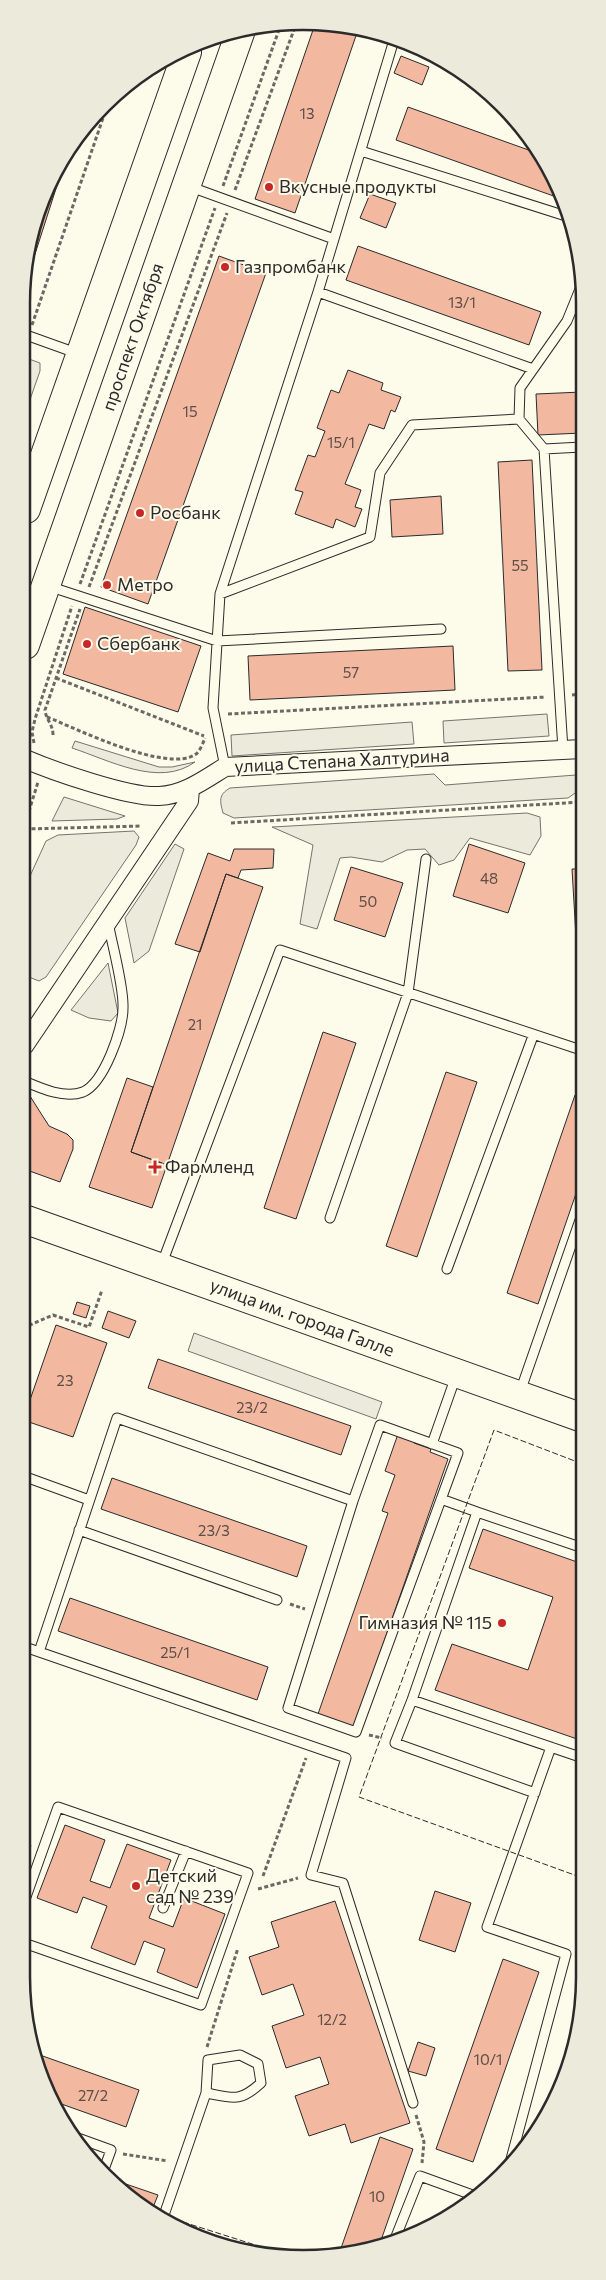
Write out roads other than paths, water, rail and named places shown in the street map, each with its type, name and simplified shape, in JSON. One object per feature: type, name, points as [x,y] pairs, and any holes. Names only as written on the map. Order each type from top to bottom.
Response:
[{"type":"main road","name":"проспект Октября","points":[[30,631],[238,38]]},
{"type":"main road","points":[[30,497],[185,57]]},
{"type":"main road","name":"улица им. города Галле","points":[[30,1221],[161,1266],[456,1374],[576,1416]]},
{"type":"street","name":"улица Степана Халтурина","points":[[30,753],[43,767],[138,794],[159,796],[190,789],[225,766],[576,749]]},
{"type":"street","points":[[30,1037],[189,801],[190,789]]},
{"type":"lane","points":[[225,766],[214,715],[220,594],[318,292],[393,45]]},
{"type":"lane","points":[[361,151],[562,215]]},
{"type":"lane","points":[[186,186],[334,239]]},
{"type":"lane","points":[[318,292],[533,369]]},
{"type":"lane","points":[[563,750],[544,449],[519,419],[520,388],[567,321],[576,299]]},
{"type":"lane","points":[[30,337],[79,354]]},
{"type":"lane","points":[[220,594],[370,537],[380,473],[412,425],[519,419]]},
{"type":"lane","points":[[544,449],[576,447]]},
{"type":"lane","points":[[46,586],[217,641],[441,629]]},
{"type":"lane","points":[[330,1218],[408,993],[426,859]]},
{"type":"lane","points":[[30,1084],[41,1089],[65,1094],[83,1092],[94,1083],[120,1034],[123,1007],[108,922]]},
{"type":"lane","points":[[161,1266],[280,950],[533,1036],[576,1049]]},
{"type":"lane","points":[[448,1269],[533,1036]]},
{"type":"lane","points":[[519,1396],[576,1231]]},
{"type":"lane","points":[[571,1244],[576,1246]]},
{"type":"lane","points":[[432,1444],[456,1374]]},
{"type":"lane","points":[[38,1652],[117,1418],[353,1501]]},
{"type":"lane","points":[[380,1425],[432,1444],[458,1453],[356,1732],[288,1708],[353,1501],[380,1425]]},
{"type":"lane","points":[[30,1479],[89,1500]]},
{"type":"lane","points":[[441,1500],[576,1546]]},
{"type":"lane","points":[[478,1512],[395,1743],[535,1794]]},
{"type":"lane","points":[[79,1530],[278,1600]]},
{"type":"lane","points":[[30,1649],[346,1758],[311,1874],[344,1883],[412,2104]]},
{"type":"lane","points":[[412,1700],[576,1756]]},
{"type":"lane","points":[[513,2151],[566,1954],[487,1927],[551,1747]]},
{"type":"lane","points":[[30,1888],[58,1807],[248,1873],[201,2005],[30,1945]]},
{"type":"lane","points":[[163,1908],[186,1852]]},
{"type":"lane","points":[[165,2212],[206,2093],[208,2060],[240,2055],[258,2064],[261,2083],[247,2096],[233,2098],[206,2093]]},
{"type":"lane","points":[[84,2140],[111,2150],[106,2165]]},
{"type":"lane","points":[[397,2233],[420,2176],[470,2193]]},
{"type":"place","name":"Вкусные продукты","points":[[269,187]]},
{"type":"place","name":"Газпромбанк","points":[[225,267]]},
{"type":"place","name":"Росбанк","points":[[140,513]]},
{"type":"place","name":"Метро","points":[[107,585]]},
{"type":"place","name":"Сбербанк","points":[[87,644]]},
{"type":"place","name":"Фармленд","points":[[155,1167]]},
{"type":"place","name":"Гимназия № 115","points":[[502,1623]]},
{"type":"place","name":"Детский сад № 239","points":[[136,1886]]}]
